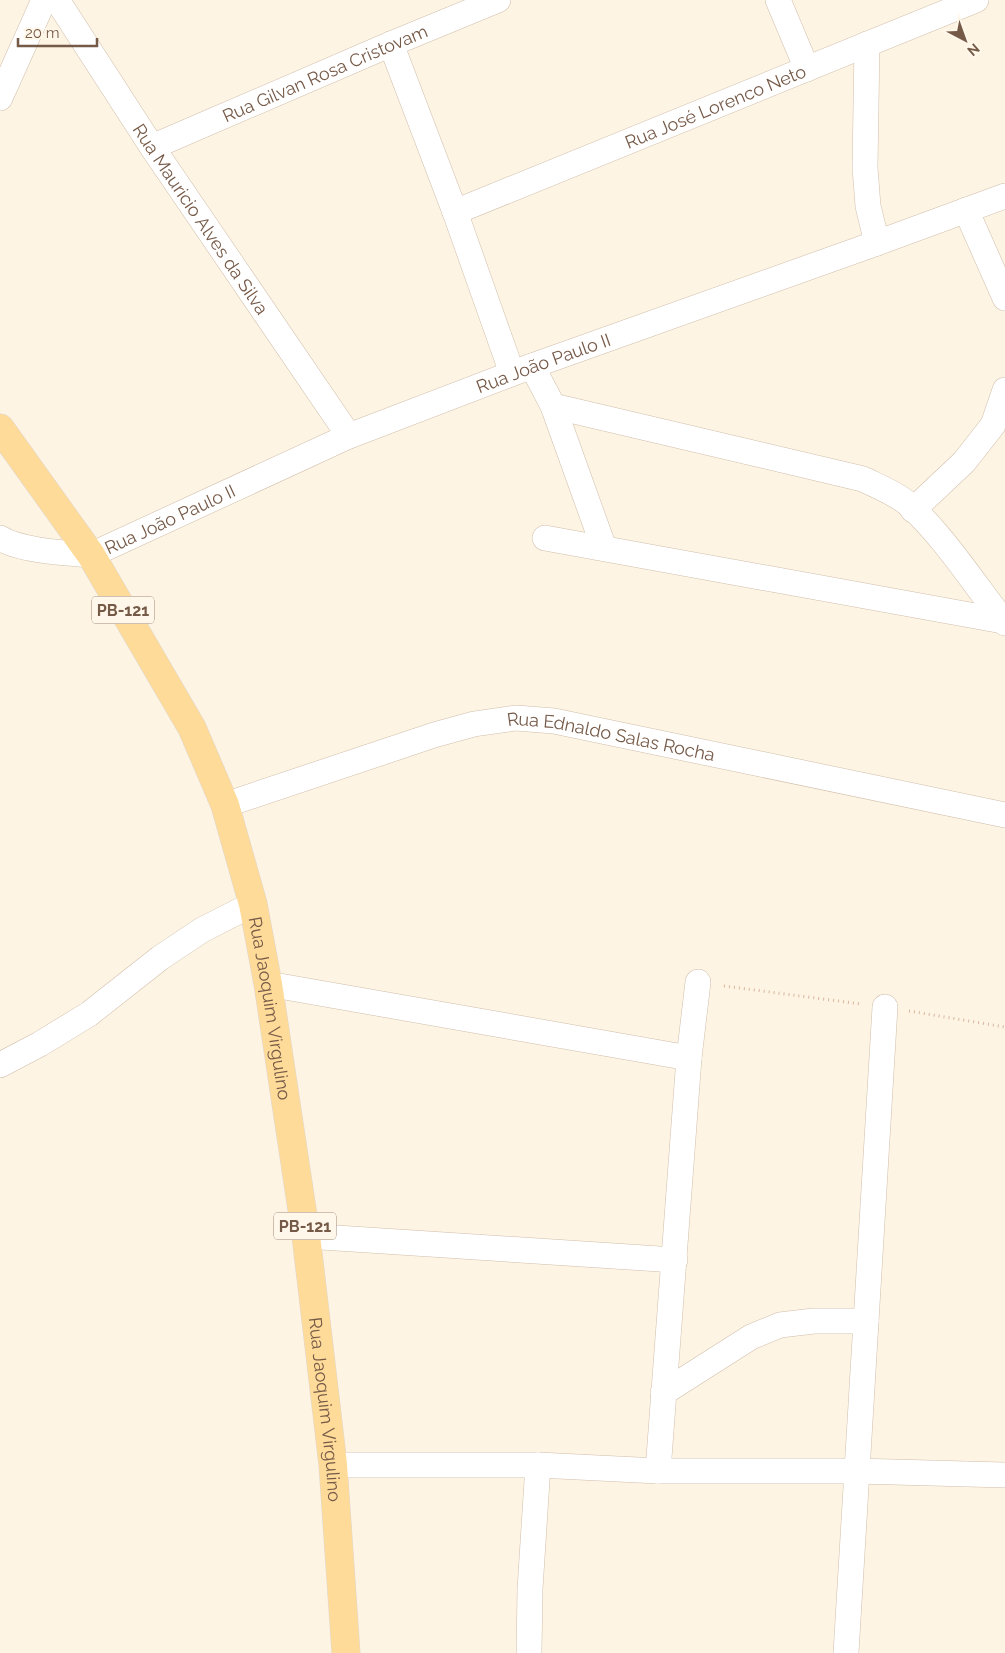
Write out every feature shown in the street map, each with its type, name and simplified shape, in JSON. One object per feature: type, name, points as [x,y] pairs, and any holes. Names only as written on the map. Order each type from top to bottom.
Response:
[{"type":"main road","name":"Rua Jaoquim Virgulino","points":[[0,428],[91,555],[192,728],[225,805],[253,904],[268,984],[306,1236],[333,1465],[346,1653]]},
{"type":"street","points":[[0,98],[44,0]]},
{"type":"street","name":"Rua Mauricio Alves da Silva","points":[[57,0],[152,148],[349,436]]},
{"type":"street","name":"Rua Gilvan Rosa Cristovam","points":[[152,148],[391,44],[498,0]]},
{"type":"street","points":[[778,0],[807,69]]},
{"type":"street","name":"Rua José Lorenco Neto","points":[[455,212],[976,0]]},
{"type":"street","points":[[391,44],[455,212],[522,369],[553,406],[604,548]]},
{"type":"street","points":[[867,44],[865,168],[868,206],[877,243]]},
{"type":"street","name":"Rua João Paulo II","points":[[91,555],[349,436],[522,369],[1005,196]]},
{"type":"street","points":[[966,210],[1005,298]]},
{"type":"street","points":[[913,510],[964,462],[993,425],[1005,390]]},
{"type":"street","points":[[553,406],[863,479],[906,502],[940,540],[1004,622]]},
{"type":"street","points":[[0,538],[8,544],[56,552],[91,555]]},
{"type":"street","points":[[545,538],[1004,622]]},
{"type":"street","name":"Rua Ednaldo Salas Rocha","points":[[225,805],[434,735],[474,724],[516,718],[554,721],[1005,815]]},
{"type":"street","points":[[0,1065],[40,1044],[89,1014],[160,958],[202,930],[253,904]]},
{"type":"street","points":[[658,1471],[689,1058],[698,982]]},
{"type":"street","points":[[268,984],[689,1058]]},
{"type":"street","points":[[846,1653],[886,1007]]},
{"type":"street","points":[[306,1236],[675,1260]]},
{"type":"street","points":[[663,1393],[751,1337],[780,1325],[814,1321],[866,1321]]},
{"type":"street","points":[[333,1465],[538,1465],[658,1471],[856,1471],[1005,1476]]},
{"type":"street","points":[[529,1653],[530,1589],[538,1465]]},
{"type":"path","points":[[698,982],[886,1007],[1005,1027]]}]
